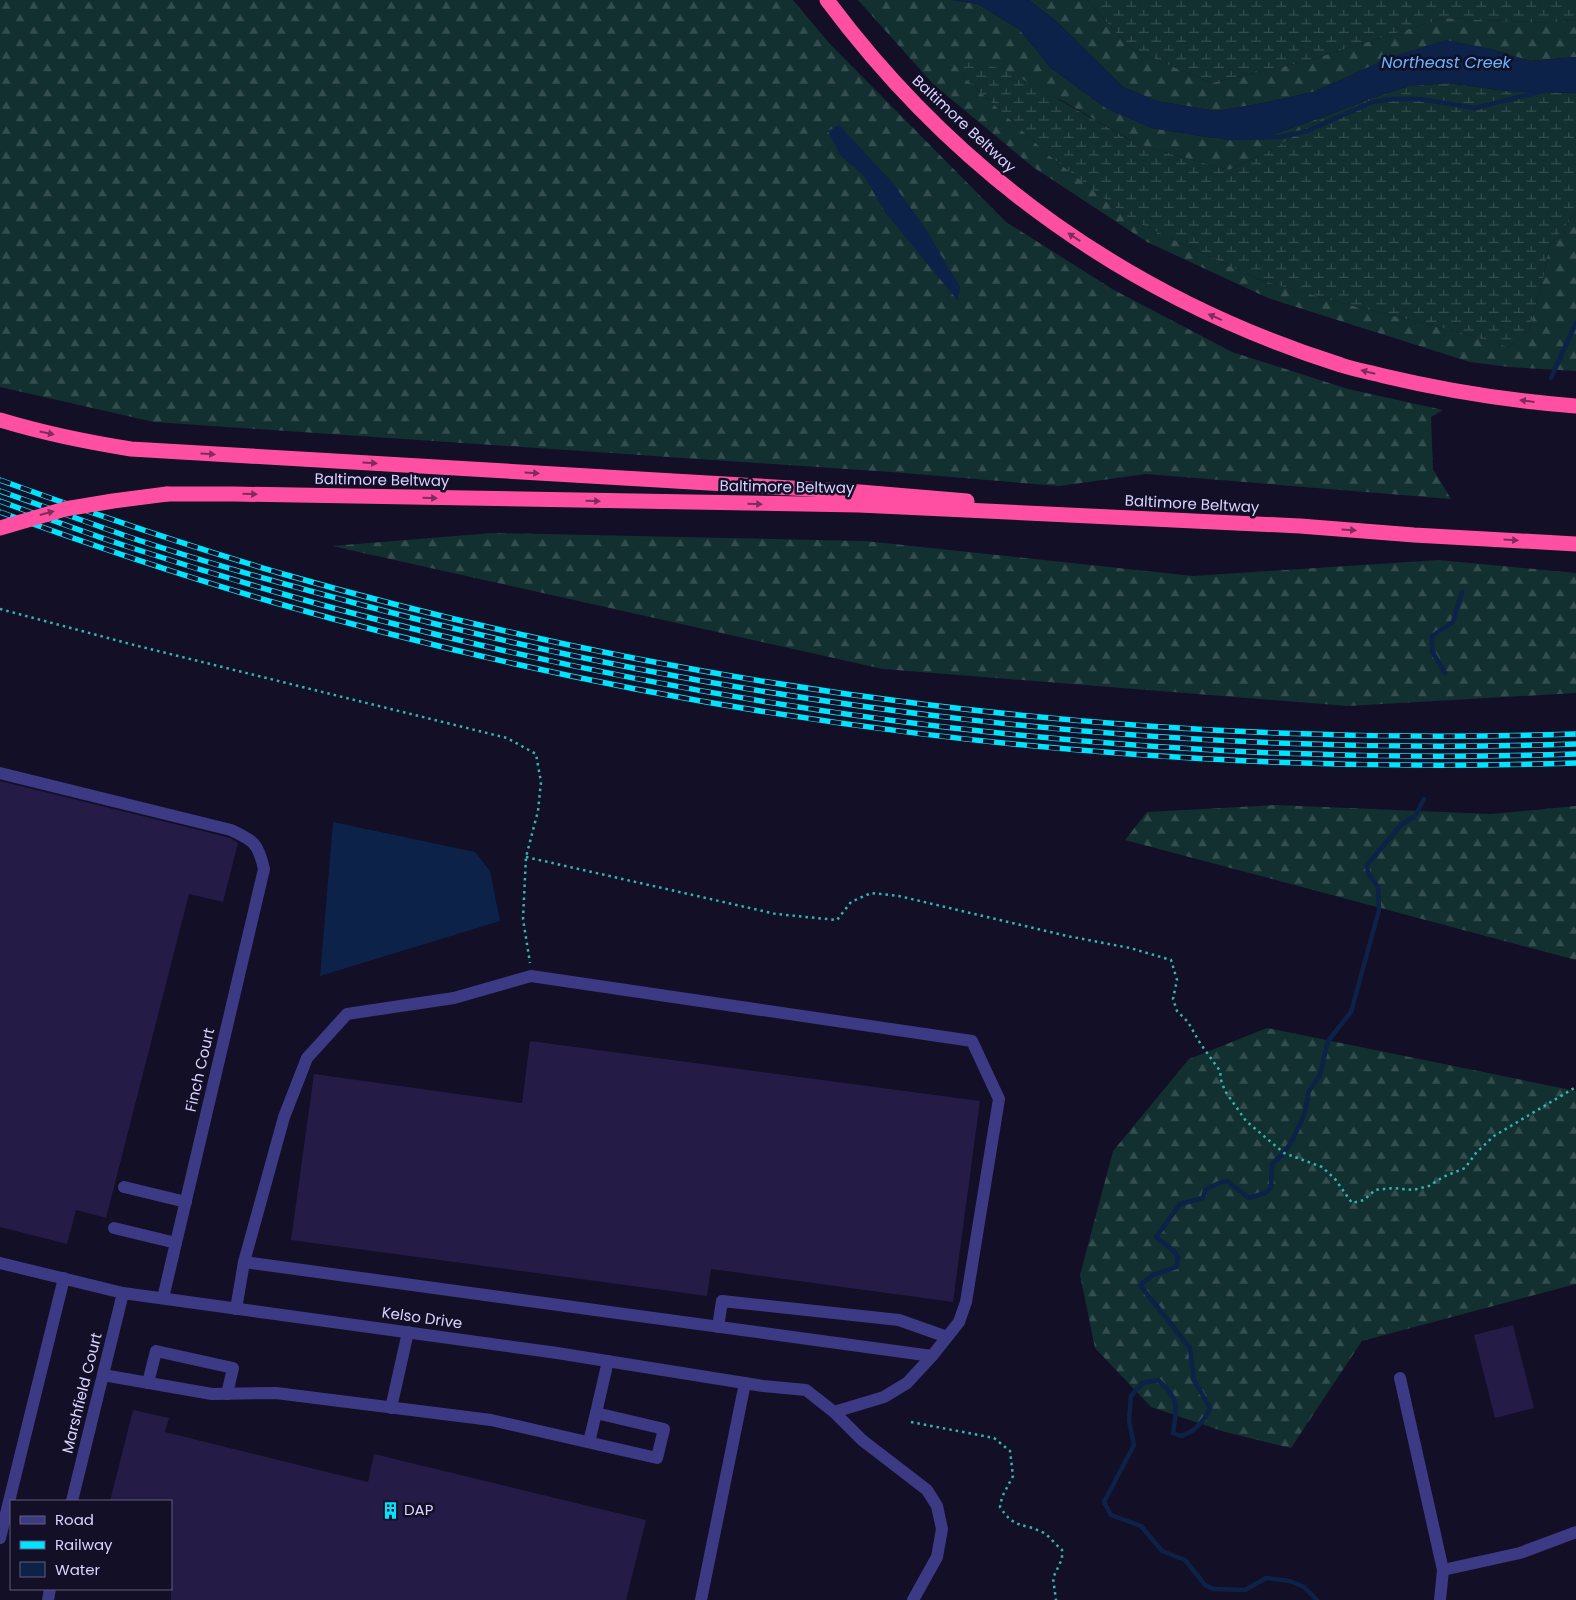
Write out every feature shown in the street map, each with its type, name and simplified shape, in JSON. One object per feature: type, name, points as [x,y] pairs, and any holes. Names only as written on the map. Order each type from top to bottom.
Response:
[{"type":"highway","name":"Baltimore Beltway","points":[[827,0],[853,35],[925,115],[1014,195],[1102,256],[1157,288],[1207,313],[1274,342],[1343,366],[1408,382],[1476,395],[1576,406]]},
{"type":"highway","points":[[0,420],[39,432],[131,449],[860,492],[1300,526]]},
{"type":"highway","name":"Baltimore Beltway","points":[[0,528],[65,508],[113,500],[167,494],[234,494],[859,505],[1300,526],[1414,535],[1576,544]]},
{"type":"street","name":"Finch Court","points":[[0,773],[231,830],[249,838],[259,850],[264,869],[163,1298]]},
{"type":"street","points":[[236,1309],[244,1262],[284,1118],[307,1058],[346,1014],[454,998],[531,976],[972,1041],[999,1099],[966,1302],[959,1322],[932,1356],[907,1383],[884,1397],[834,1412]]},
{"type":"street","points":[[124,1186],[186,1202]]},
{"type":"street","points":[[114,1228],[176,1243]]},
{"type":"street","name":"Kelso Drive","points":[[0,1262],[123,1293],[408,1332],[746,1383],[806,1390],[834,1412],[862,1440],[927,1490],[937,1506],[942,1529],[937,1557],[913,1600]]},
{"type":"street","points":[[244,1262],[932,1356]]},
{"type":"street","points":[[0,1538],[64,1278]]},
{"type":"street","name":"Marshfield Court","points":[[72,1500],[123,1293]]},
{"type":"street","points":[[718,1327],[722,1301],[899,1320],[948,1337]]},
{"type":"street","points":[[391,1408],[408,1332]]},
{"type":"street","points":[[148,1383],[156,1351],[232,1368],[227,1394]]},
{"type":"street","points":[[589,1442],[608,1361]]},
{"type":"street","points":[[103,1375],[212,1394],[276,1393],[491,1420],[657,1458],[664,1429],[596,1413]]},
{"type":"street","points":[[1400,1378],[1443,1570],[1440,1600]]},
{"type":"street","points":[[701,1600],[746,1383]]},
{"type":"street","points":[[1443,1570],[1520,1553],[1576,1532]]},
{"type":"path","points":[[0,609],[134,645],[507,738],[536,754],[541,782],[538,811],[526,856],[523,919],[531,976]]},
{"type":"path","points":[[526,856],[776,914],[837,920],[851,902],[871,893],[898,896],[1068,936],[1130,948],[1171,960],[1177,980],[1173,999],[1177,1010],[1188,1022],[1220,1071],[1225,1091],[1246,1122],[1284,1152],[1322,1167],[1335,1179],[1352,1203],[1364,1200],[1375,1190],[1393,1188],[1413,1190],[1429,1186],[1443,1177],[1465,1168],[1476,1153],[1494,1136],[1576,1087]]},
{"type":"path","points":[[911,1422],[994,1438],[1010,1451],[1013,1476],[1002,1497],[1000,1507],[1007,1518],[1015,1523],[1045,1534],[1062,1550],[1062,1559],[1054,1578],[1056,1600]]},
{"type":"green space","points":[[0,0],[793,0],[829,43],[1006,222],[1114,290],[1232,352],[1348,389],[1443,410],[1431,417],[1433,469],[1451,499],[1146,474],[1059,486],[891,472],[154,422],[0,387]]},
{"type":"green space","points":[[858,0],[952,0],[978,4],[1019,29],[1051,68],[1106,108],[1152,128],[1213,138],[1268,136],[1326,116],[1273,149],[1229,170],[1139,145],[1061,100],[952,60],[965,78],[1050,156],[1130,219],[1257,279],[1509,347],[1529,330],[1543,279],[1549,247],[1576,212],[1576,371],[1509,367],[1470,362],[1268,298],[1147,242],[1033,167],[933,84]]},
{"type":"green space","points":[[1029,0],[1087,0],[1130,48],[1211,83],[1303,62],[1444,18],[1551,23],[1576,19],[1576,57],[1530,61],[1487,48],[1390,57],[1313,92],[1216,111],[1157,101],[1123,87],[1057,22]]},
{"type":"green space","points":[[1087,0],[1576,0],[1576,19],[1551,23],[1444,18],[1303,62],[1211,83],[1130,48]]},
{"type":"green space","points":[[951,60],[970,60],[1008,71],[1139,145],[1229,170],[1273,149],[1326,116],[1409,86],[1449,83],[1506,91],[1576,93],[1576,212],[1549,247],[1543,279],[1529,330],[1509,347],[1257,279],[1130,219],[1050,156],[965,78]]},
{"type":"green space","points":[[492,533],[865,541],[1193,576],[1439,560],[1576,573],[1576,693],[1348,706],[883,669],[332,546]]},
{"type":"green space","points":[[1276,805],[1491,814],[1576,806],[1576,960],[1125,840],[1147,812]]},
{"type":"green space","points":[[1267,1028],[1576,1091],[1576,1284],[1362,1341],[1291,1448],[1225,1432],[1151,1407],[1095,1348],[1080,1275],[1113,1151],[1189,1059]]},
{"type":"water","name":"Northeast Creek","points":[[952,0],[1029,0],[1057,22],[1123,87],[1157,101],[1216,111],[1313,92],[1390,57],[1446,40],[1487,48],[1530,61],[1576,57],[1576,93],[1506,91],[1449,83],[1409,86],[1268,136],[1213,138],[1152,128],[1106,108],[1051,68],[1019,29],[978,4]]},
{"type":"water","points":[[839,125],[892,182],[925,228],[960,287],[958,301],[885,212],[864,176],[840,155],[828,131]]},
{"type":"water","points":[[333,822],[475,852],[490,871],[500,921],[320,976]]},
{"type":"building","points":[[0,781],[211,833],[230,838],[238,843],[223,902],[189,894],[106,1218],[76,1210],[67,1244],[0,1227]]},
{"type":"building","points":[[530,1041],[980,1101],[953,1302],[711,1269],[707,1296],[291,1240],[314,1074],[522,1103]]},
{"type":"building","points":[[1513,1325],[1534,1408],[1495,1418],[1474,1335]]},
{"type":"building","name":"DAP","points":[[133,1410],[169,1418],[165,1432],[368,1482],[374,1454],[646,1520],[626,1600],[171,1600],[172,1500],[110,1500]]},
{"type":"waterway","name":"Northeast Creek","points":[[1220,136],[1228,138],[1280,137],[1307,131],[1372,102],[1393,99],[1420,99],[1475,108],[1543,91]]},
{"type":"waterway","points":[[1551,378],[1576,323]]},
{"type":"waterway","points":[[1445,673],[1432,651],[1432,636],[1453,622],[1462,592]]},
{"type":"waterway","points":[[1317,1600],[1304,1587],[1290,1581],[1266,1578],[1245,1590],[1213,1589],[1205,1585],[1185,1560],[1162,1551],[1141,1526],[1111,1515],[1104,1502],[1134,1445],[1129,1421],[1131,1396],[1142,1383],[1158,1380],[1170,1393],[1176,1409],[1173,1433],[1181,1436],[1190,1432],[1198,1425],[1210,1408],[1194,1380],[1190,1348],[1140,1285],[1153,1275],[1176,1267],[1178,1258],[1175,1252],[1156,1237],[1180,1204],[1203,1198],[1205,1190],[1219,1183],[1227,1181],[1249,1198],[1265,1193],[1271,1188],[1272,1164],[1284,1153],[1293,1139],[1304,1115],[1309,1091],[1320,1075],[1328,1041],[1351,1012],[1379,910],[1378,887],[1368,873],[1367,865],[1401,825],[1415,816],[1424,799]]},
{"type":"railway","points":[[0,480],[141,529],[247,563],[441,616],[601,652],[762,681],[924,704],[1086,721],[1249,732],[1412,736],[1576,734]]},
{"type":"railway","points":[[0,491],[158,547],[362,605],[511,642],[661,673],[812,699],[964,719],[1116,734],[1269,743],[1423,746],[1576,744]]},
{"type":"railway","points":[[0,501],[147,553],[299,599],[463,641],[600,671],[738,697],[877,718],[1016,735],[1155,746],[1296,754],[1436,756],[1576,754]]},
{"type":"railway","points":[[0,512],[137,560],[241,593],[435,645],[595,681],[757,710],[920,734],[1083,750],[1247,761],[1411,765],[1576,763]]},
{"type":"place","name":"DAP","points":[[390,1510]]}]
